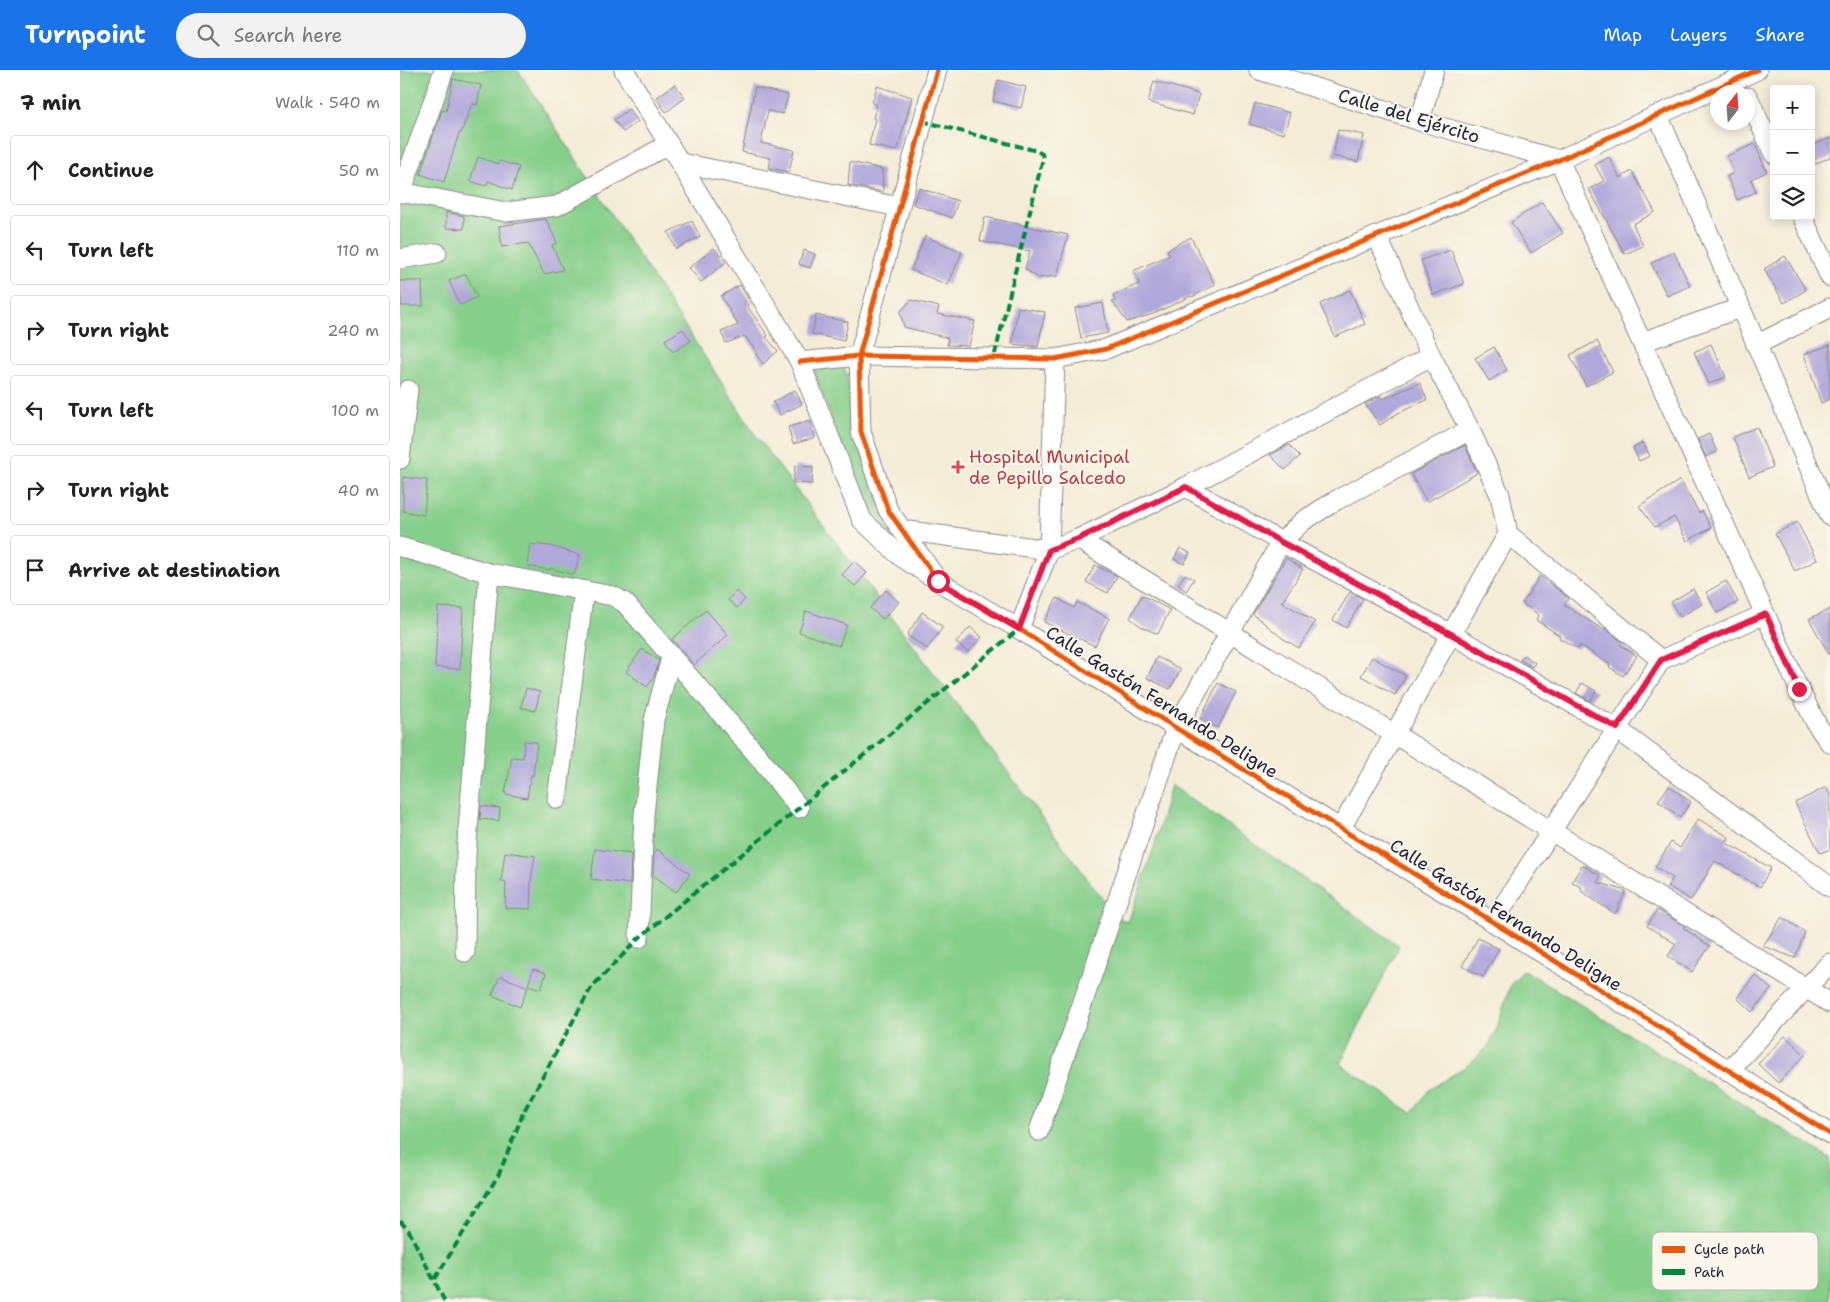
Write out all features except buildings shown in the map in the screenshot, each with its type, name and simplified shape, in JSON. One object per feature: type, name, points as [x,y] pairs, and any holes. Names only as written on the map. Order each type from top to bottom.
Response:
[{"type":"street","points":[[444,70],[400,192],[506,212],[557,206],[669,144]]},
{"type":"street","points":[[624,70],[800,362],[862,520],[900,556],[938,581]]},
{"type":"street","name":"Calle Gastón Fernando Deligne","points":[[937,70],[859,356],[862,432],[888,510],[938,581],[1019,629],[1176,728],[1493,922],[1830,1134]]},
{"type":"street","name":"Calle del Ejército","points":[[1259,70],[1420,120],[1559,160]]},
{"type":"street","points":[[1420,120],[1434,70]]},
{"type":"street","points":[[1742,85],[1757,70]]},
{"type":"street","points":[[800,362],[859,356],[1055,359],[1106,349],[1559,160],[1658,115],[1710,96]]},
{"type":"street","points":[[1755,112],[1770,145]]},
{"type":"street","points":[[1658,115],[1830,516]]},
{"type":"street","points":[[1559,160],[1817,724],[1830,744]]},
{"type":"street","points":[[681,163],[899,207]]},
{"type":"street","points":[[1804,220],[1830,277]]},
{"type":"street","points":[[1376,236],[1431,356],[1470,430],[1500,496],[1508,534],[1661,660]]},
{"type":"street","points":[[400,259],[436,253]]},
{"type":"street","points":[[1642,342],[1740,308]]},
{"type":"street","points":[[1756,345],[1830,308]]},
{"type":"street","points":[[902,530],[1049,550],[1078,539],[1186,487],[1431,356]]},
{"type":"street","points":[[1019,629],[1049,550],[1055,359]]},
{"type":"street","points":[[400,459],[408,390]]},
{"type":"street","points":[[1038,1131],[1176,728],[1281,542],[1303,521],[1336,501],[1470,430]]},
{"type":"street","points":[[1186,487],[1281,542],[1451,634],[1617,728],[1830,887]]},
{"type":"street","points":[[1341,828],[1508,534]]},
{"type":"street","points":[[1078,539],[1830,1003]]},
{"type":"street","points":[[400,547],[489,573],[613,596],[625,603],[758,756],[800,808]]},
{"type":"street","points":[[465,952],[466,855],[489,573]]},
{"type":"street","points":[[557,799],[584,591]]},
{"type":"street","points":[[1493,922],[1661,660],[1766,614]]},
{"type":"street","points":[[639,938],[644,815],[654,720],[671,658]]},
{"type":"street","points":[[1728,1071],[1830,963]]},
{"type":"green space","points":[[400,70],[518,70],[757,437],[1114,914],[1128,923],[1154,847],[1171,785],[1399,946],[1340,1064],[1412,1113],[1429,1090],[1468,1065],[1487,1048],[1497,1028],[1511,983],[1524,970],[1830,1158],[1830,1302],[400,1302]]},
{"type":"green space","points":[[844,364],[853,411],[874,493],[902,551],[869,513],[812,366]]},
{"type":"marked path","points":[[922,121],[1037,151],[1042,154],[1043,158],[994,358]]},
{"type":"marked path","points":[[435,1279],[499,1174],[524,1111],[591,988],[639,938],[1019,629]]},
{"type":"marked path","points":[[400,1221],[409,1231],[445,1302]]},
{"type":"cycle path","points":[[937,70],[859,356],[861,432],[888,510],[938,581],[1019,629],[1176,728],[1493,922],[1830,1134]]},
{"type":"cycle path","points":[[800,362],[859,356],[1055,359],[1106,349],[1559,160],[1757,70]]},
{"type":"place","name":"Hospital Municipal de Pepillo Salcedo","points":[[958,467]]},
{"type":"route","points":[[938,581],[1019,629],[1049,550],[1078,539],[1186,487],[1281,542],[1451,634],[1617,728],[1661,660],[1766,614],[1799,689]]}]
